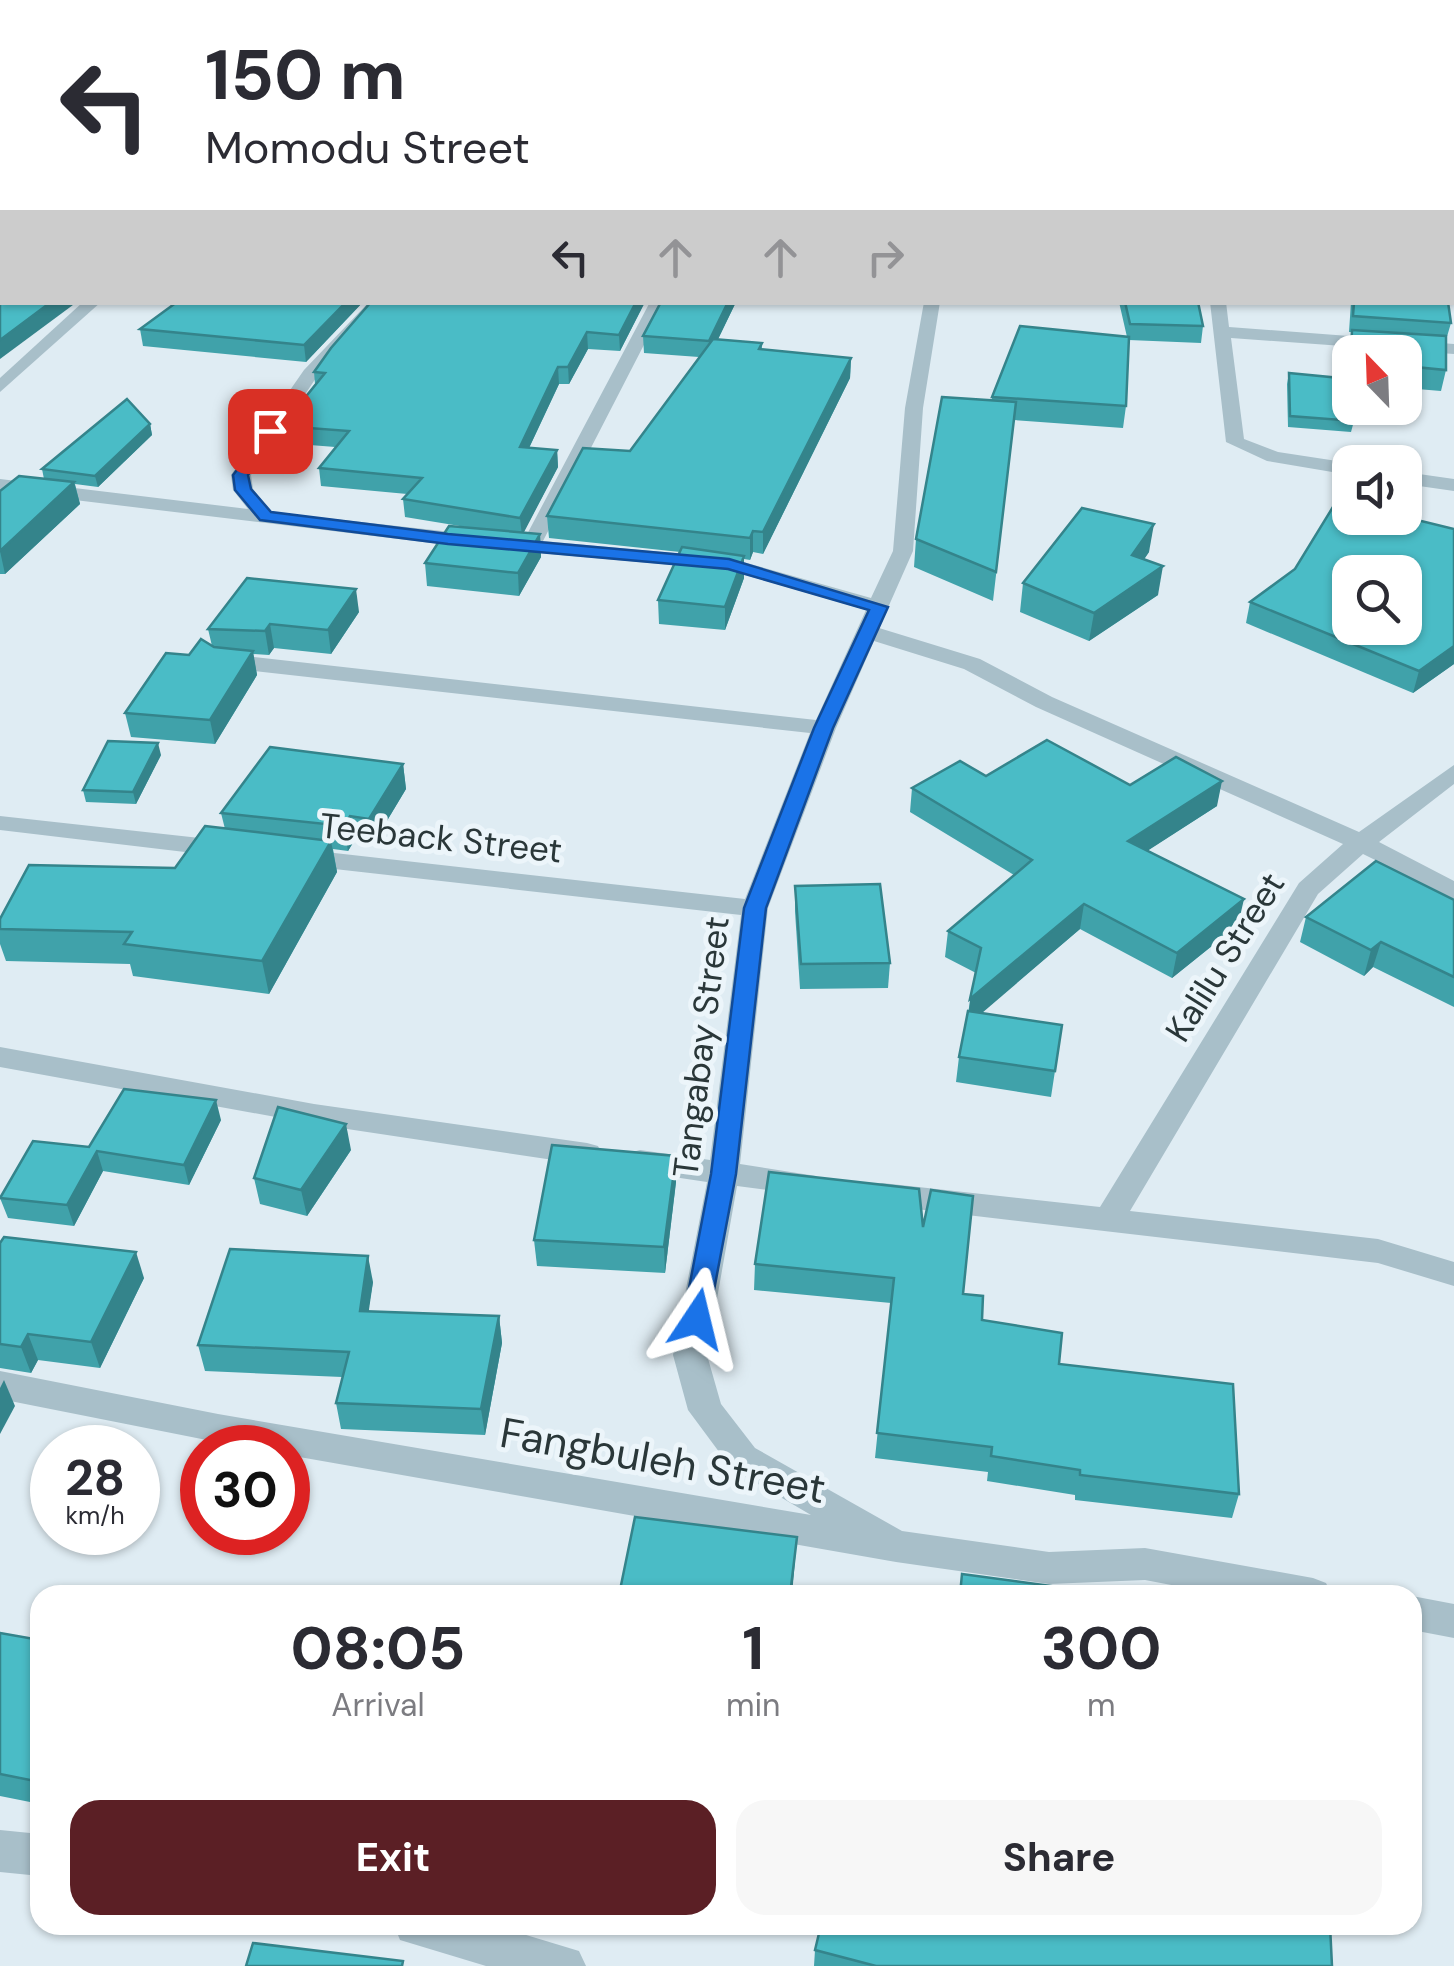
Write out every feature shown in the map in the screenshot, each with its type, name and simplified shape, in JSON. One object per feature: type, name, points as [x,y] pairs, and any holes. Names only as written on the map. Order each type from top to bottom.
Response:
[{"type":"street","points":[[0,386],[89,305]]},
{"type":"street","points":[[266,517],[243,490],[240,475],[310,374],[375,305]]},
{"type":"street","points":[[531,544],[656,305]]},
{"type":"street","name":"Tangabay Street","points":[[896,1546],[743,1458],[705,1410],[690,1355],[724,1174],[755,908],[824,728],[903,551],[914,408],[931,305]]},
{"type":"street","points":[[1219,305],[1235,442],[1274,458],[1332,466]]},
{"type":"street","points":[[1224,332],[1454,349]]},
{"type":"street","points":[[1422,480],[1454,485]]},
{"type":"street","points":[[0,485],[266,517],[729,564],[874,619],[1044,702],[1364,844],[1454,891]]},
{"type":"street","points":[[219,660],[824,728]]},
{"type":"street","name":"Kalilu Street","points":[[1107,1224],[1308,889],[1454,772]]},
{"type":"street","name":"Teeback Street","points":[[0,823],[755,908]]},
{"type":"street","points":[[0,1057],[314,1114],[724,1174],[1107,1224],[1378,1252],[1454,1274]]},
{"type":"street","name":"Fangbuleh Street","points":[[0,1384],[237,1431],[896,1546],[1049,1568],[1145,1564],[1259,1585]]},
{"type":"street","points":[[1422,1615],[1454,1621]]},
{"type":"street","points":[[0,1850],[30,1854]]},
{"type":"street","points":[[451,1935],[564,1966]]},
{"type":"building","points":[[0,305],[47,305],[0,340]]},
{"type":"building","points":[[173,305],[343,305],[304,345],[140,329]]},
{"type":"building","points":[[368,305],[634,305],[619,335],[587,332],[568,367],[558,367],[520,447],[557,450],[520,518],[403,499],[422,478],[319,468],[349,431],[282,426],[325,373],[314,372]]},
{"type":"building","points":[[659,305],[727,305],[709,341],[643,336]]},
{"type":"building","points":[[1126,305],[1199,305],[1203,326],[1130,324]]},
{"type":"building","points":[[1354,305],[1448,305],[1451,323],[1353,316]]},
{"type":"building","points":[[1020,326],[1129,337],[1126,406],[992,397]]},
{"type":"building","points":[[1352,330],[1446,336],[1446,370],[1422,368],[1422,335],[1352,335]]},
{"type":"building","points":[[713,339],[762,343],[759,349],[851,358],[763,532],[753,531],[750,538],[547,516],[583,448],[630,451]]},
{"type":"building","points":[[1289,373],[1332,377],[1332,419],[1290,416]]},
{"type":"building","points":[[942,397],[1016,402],[996,572],[916,539]]},
{"type":"building","points":[[127,399],[150,424],[95,476],[42,469]]},
{"type":"building","points":[[19,476],[74,482],[0,551],[0,491]]},
{"type":"building","points":[[1082,508],[1154,524],[1132,555],[1163,566],[1094,613],[1023,583]]},
{"type":"building","points":[[1332,509],[1332,535],[1422,535],[1422,521],[1454,529],[1454,646],[1419,671],[1355,645],[1422,645],[1422,555],[1332,555],[1332,635],[1250,602],[1295,569]]},
{"type":"building","points":[[449,526],[540,534],[518,573],[425,563]]},
{"type":"building","points":[[682,547],[744,556],[725,607],[658,600]]},
{"type":"building","points":[[247,578],[356,589],[328,630],[270,624],[265,631],[208,629]]},
{"type":"building","points":[[201,639],[214,647],[253,651],[210,720],[125,713],[166,653],[189,655]]},
{"type":"building","points":[[1047,740],[1130,785],[1176,757],[1222,781],[1128,841],[1244,899],[1177,953],[1084,904],[970,999],[981,948],[948,931],[1032,860],[912,788],[960,761],[986,776]]},
{"type":"building","points":[[108,741],[158,743],[133,792],[83,790]]},
{"type":"building","points":[[270,747],[403,764],[369,819],[350,816],[344,826],[221,813]]},
{"type":"building","points":[[205,826],[331,841],[262,961],[124,944],[132,932],[0,929],[0,919],[29,865],[175,868]]},
{"type":"building","points":[[1376,861],[1454,900],[1454,977],[1381,942],[1371,950],[1306,917]]},
{"type":"building","points":[[880,884],[890,963],[801,964],[795,886]]},
{"type":"building","points":[[968,1011],[1062,1025],[1055,1071],[959,1057]]},
{"type":"building","points":[[124,1089],[216,1100],[184,1165],[97,1151],[67,1205],[0,1198],[33,1141],[89,1147]]},
{"type":"building","points":[[278,1107],[346,1124],[301,1190],[254,1178]]},
{"type":"building","points":[[552,1145],[676,1156],[664,1247],[534,1240]]},
{"type":"building","points":[[769,1172],[919,1189],[923,1227],[931,1190],[973,1196],[963,1294],[983,1296],[982,1320],[1062,1333],[1059,1364],[1233,1384],[1239,1494],[1080,1475],[1080,1470],[991,1456],[992,1447],[877,1433],[894,1278],[755,1264]]},
{"type":"building","points":[[4,1237],[136,1252],[91,1342],[28,1334],[21,1347],[0,1344],[0,1243]]},
{"type":"building","points":[[230,1249],[368,1256],[360,1311],[499,1316],[481,1409],[336,1403],[349,1352],[198,1345]]},
{"type":"building","points":[[635,1517],[797,1537],[791,1585],[621,1585]]},
{"type":"building","points":[[962,1574],[1043,1585],[961,1585]]},
{"type":"building","points":[[0,1633],[30,1638],[30,1780],[0,1774]]},
{"type":"building","points":[[819,1935],[1330,1935],[1332,1966],[876,1966],[815,1950]]},
{"type":"building","points":[[253,1943],[403,1961],[402,1966],[246,1966]]},
{"type":"route","points":[[270,431],[240,475],[243,490],[266,517],[448,539],[656,554],[729,564],[879,607],[824,728],[755,908],[724,1174],[697,1319]]}]
